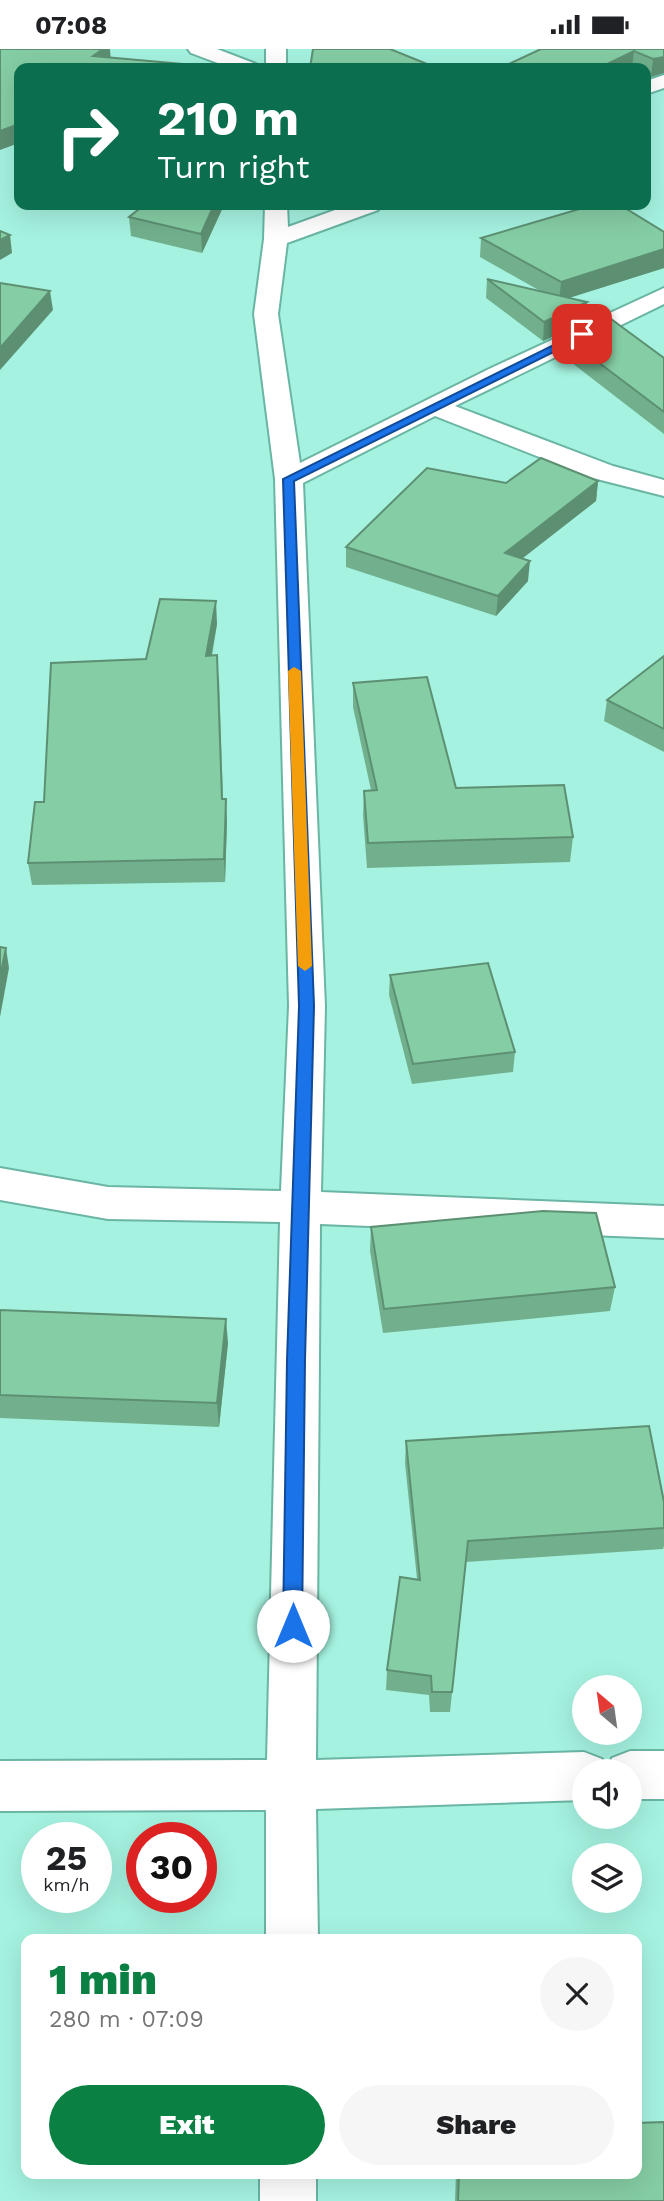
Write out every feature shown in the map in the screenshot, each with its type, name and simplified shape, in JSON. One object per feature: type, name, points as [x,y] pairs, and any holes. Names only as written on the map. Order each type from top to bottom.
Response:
[{"type":"street","points":[[198,49],[236,63]]},
{"type":"street","points":[[292,1934],[296,1360],[307,1006],[289,479],[266,314],[276,222],[342,210]]},
{"type":"street","points":[[289,479],[498,374],[664,295]]},
{"type":"street","points":[[435,407],[603,472],[664,488]]},
{"type":"street","points":[[0,1184],[108,1203],[301,1207],[664,1222]]},
{"type":"street","points":[[642,1775],[664,1775]]},
{"type":"street","points":[[0,1786],[291,1785],[572,1776]]},
{"type":"street","points":[[288,2179],[288,2201]]},
{"type":"building","points":[[0,49],[103,49],[93,56],[172,63],[14,63],[14,126],[0,131]]},
{"type":"building","points":[[313,49],[390,49],[425,63],[311,63]]},
{"type":"building","points":[[541,49],[664,49],[664,57],[653,59],[634,51],[609,63],[511,63]]},
{"type":"building","points":[[138,210],[212,210],[201,234],[129,217]]},
{"type":"building","points":[[576,210],[628,210],[664,232],[664,249],[561,282],[481,238]]},
{"type":"building","points":[[0,231],[10,235],[0,240]]},
{"type":"building","points":[[487,279],[587,302],[544,322]]},
{"type":"building","points":[[0,283],[50,291],[0,348]]},
{"type":"building","points":[[607,316],[664,358],[664,412],[565,337]]},
{"type":"building","points":[[541,458],[598,481],[505,553],[530,561],[498,596],[346,547],[427,468],[506,483]]},
{"type":"building","points":[[160,599],[216,601],[206,656],[217,655],[222,799],[226,799],[224,859],[28,863],[35,802],[44,802],[51,663],[146,659]]},
{"type":"building","points":[[664,656],[664,729],[607,700]]},
{"type":"building","points":[[427,677],[456,788],[564,785],[573,837],[368,843],[364,791],[377,790],[353,683]]},
{"type":"building","points":[[0,947],[6,948],[0,977]]},
{"type":"building","points":[[488,963],[515,1052],[413,1064],[390,975]]},
{"type":"building","points":[[543,1211],[596,1213],[615,1287],[384,1309],[371,1227]]},
{"type":"building","points":[[0,1310],[226,1319],[217,1403],[0,1395]]},
{"type":"building","points":[[649,1426],[664,1502],[664,1528],[468,1541],[452,1692],[432,1692],[431,1676],[387,1670],[400,1577],[420,1580],[406,1441]]},
{"type":"building","points":[[664,2122],[664,2201],[458,2201],[459,2179],[642,2179],[642,2123]]},
{"type":"slow traffic","points":[[294,671],[305,966]]},
{"type":"route","points":[[293,1626],[296,1360],[307,1006],[289,479],[582,334]]}]
